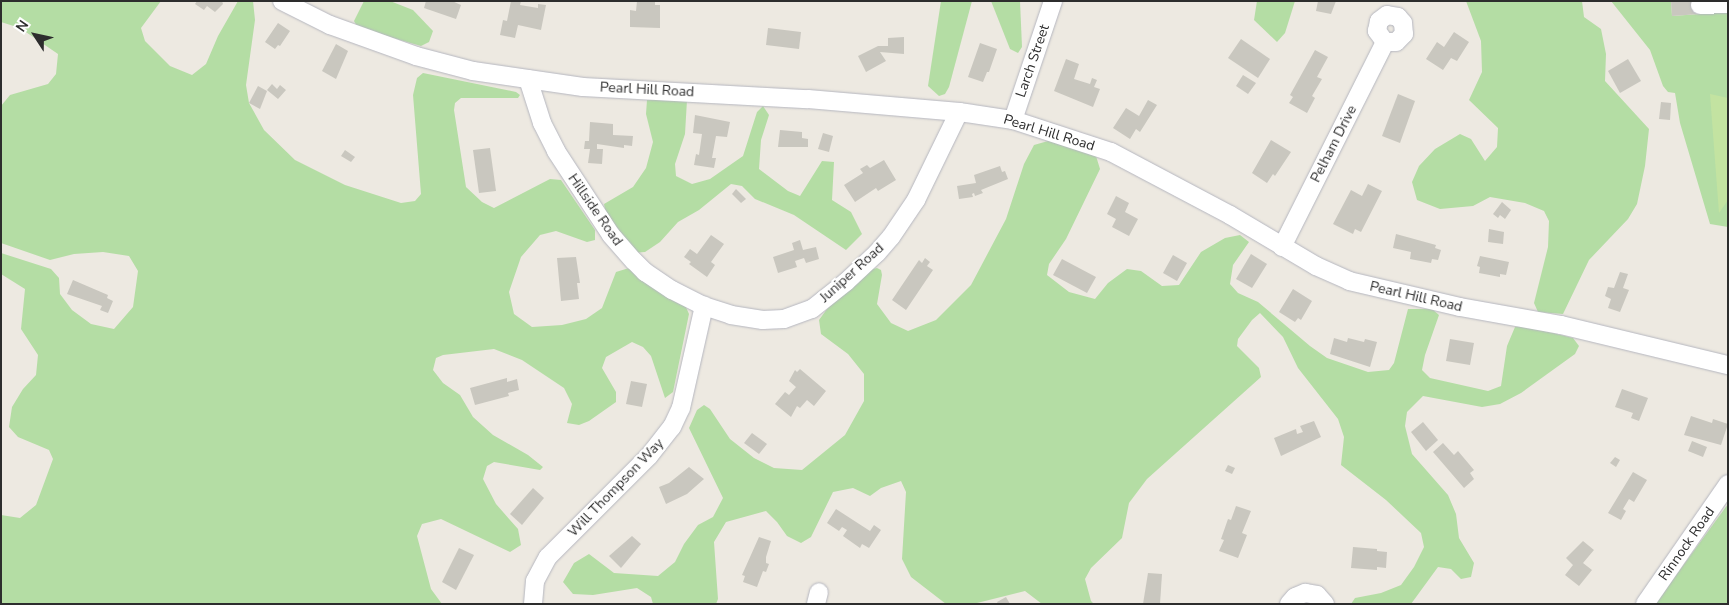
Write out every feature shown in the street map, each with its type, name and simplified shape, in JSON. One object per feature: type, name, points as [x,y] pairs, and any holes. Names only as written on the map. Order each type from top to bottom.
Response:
[{"type":"street","name":"Pearl Hill Road","points":[[282,1],[330,25],[416,56],[473,71],[583,87],[719,93],[959,112],[1013,120],[1111,152],[1230,216],[1282,247],[1349,281],[1380,290],[1516,318],[1561,325],[1728,365]]},
{"type":"street","name":"Larch Street","points":[[1013,120],[1053,1]]},
{"type":"street","points":[[1700,5],[1728,4]]},
{"type":"street","name":"Pelham Drive","points":[[1282,247],[1385,42]]},
{"type":"street","name":"Hillside Road","points":[[528,79],[549,139],[611,235],[645,272],[672,290],[704,306]]},
{"type":"street","name":"Juniper Road","points":[[704,306],[742,318],[774,320],[803,314],[829,296],[877,253],[900,224],[928,178],[959,112]]},
{"type":"street","name":"Will Thompson Way","points":[[533,604],[538,571],[548,557],[649,456],[672,428],[681,408],[704,306]]},
{"type":"street","name":"Rinnock Road","points":[[1645,604],[1728,484]]},
{"type":"street","points":[[1289,604],[1295,597],[1305,592],[1316,595],[1325,604]]},
{"type":"green space","points":[[1,1],[161,1],[141,28],[145,41],[170,66],[192,75],[206,64],[218,36],[238,1],[253,1],[255,20],[246,85],[249,103],[264,130],[295,160],[345,185],[401,203],[415,201],[421,194],[413,95],[417,78],[423,73],[516,92],[520,95],[518,98],[461,98],[455,103],[454,110],[466,187],[482,202],[494,208],[550,179],[561,180],[595,230],[595,240],[587,242],[556,231],[540,235],[521,257],[509,292],[514,314],[532,327],[562,325],[586,319],[602,308],[616,272],[629,268],[685,305],[689,314],[673,392],[665,398],[651,356],[643,347],[632,342],[606,357],[602,368],[616,392],[616,402],[589,421],[579,425],[567,423],[572,404],[564,388],[522,360],[494,349],[443,355],[436,358],[433,370],[443,383],[460,395],[473,417],[493,435],[528,455],[543,467],[540,470],[494,462],[487,466],[483,479],[496,504],[518,529],[521,545],[510,552],[441,519],[422,524],[417,536],[431,589],[442,604],[1,604],[1,515],[20,518],[36,505],[53,459],[49,450],[18,437],[9,427],[12,407],[23,389],[36,375],[38,355],[21,329],[25,289],[1,274],[1,253],[51,269],[59,278],[60,294],[72,310],[91,324],[114,329],[133,307],[138,271],[129,256],[103,252],[74,254],[50,260],[1,243],[1,106],[10,95],[48,84],[56,74],[58,54],[20,28],[1,22]]},
{"type":"green space","points":[[364,1],[390,1],[413,10],[433,31],[429,42],[421,46],[358,28],[354,21]]},
{"type":"green space","points":[[941,1],[972,1],[949,87],[945,94],[939,96],[928,86]]},
{"type":"green space","points":[[991,1],[1020,1],[1022,47],[1018,53],[1010,49]]},
{"type":"green space","points":[[1257,1],[1295,1],[1285,33],[1277,42],[1254,20]]},
{"type":"green space","points":[[1466,1],[1582,1],[1584,17],[1601,29],[1606,54],[1605,81],[1649,129],[1645,166],[1637,204],[1628,219],[1589,260],[1563,314],[1538,312],[1534,303],[1548,247],[1549,221],[1544,211],[1525,203],[1490,197],[1473,206],[1440,209],[1417,200],[1412,182],[1419,166],[1435,149],[1460,134],[1471,139],[1485,161],[1497,147],[1498,128],[1469,100],[1482,72],[1481,41]]},
{"type":"green space","points":[[1611,1],[1671,1],[1672,16],[1700,14],[1700,5],[1728,4],[1728,227],[1710,224],[1680,123],[1675,93],[1668,92],[1663,86],[1650,50]]},
{"type":"green space","points":[[1710,94],[1728,98],[1728,200],[1719,213]]},
{"type":"green space","points":[[647,100],[687,100],[685,134],[675,164],[676,176],[692,184],[710,179],[743,156],[757,112],[763,106],[769,115],[761,140],[759,169],[788,191],[800,196],[822,161],[834,162],[832,200],[851,212],[862,234],[846,250],[794,215],[755,199],[742,186],[731,184],[699,210],[678,222],[660,242],[645,252],[632,253],[606,215],[604,204],[633,187],[646,168],[653,142],[646,114]]},
{"type":"green space","points":[[1055,139],[1096,156],[1100,169],[1066,239],[1049,264],[1047,275],[1069,292],[1095,299],[1108,283],[1127,269],[1141,271],[1162,286],[1179,285],[1201,252],[1225,238],[1240,235],[1249,242],[1233,265],[1230,284],[1238,293],[1258,302],[1327,358],[1368,372],[1389,370],[1394,363],[1408,309],[1432,309],[1439,315],[1425,355],[1422,370],[1430,378],[1488,391],[1501,386],[1507,346],[1515,327],[1521,325],[1573,338],[1579,346],[1575,354],[1521,393],[1500,404],[1482,407],[1423,396],[1407,412],[1405,426],[1412,454],[1448,495],[1456,514],[1459,538],[1474,563],[1471,577],[1461,579],[1451,569],[1438,567],[1411,604],[1351,604],[1355,598],[1381,593],[1401,585],[1414,567],[1424,547],[1421,533],[1386,500],[1341,465],[1344,437],[1338,419],[1298,368],[1283,337],[1260,313],[1252,320],[1238,339],[1237,346],[1259,368],[1261,377],[1147,479],[1129,503],[1122,538],[1091,568],[1085,579],[1091,601],[1094,604],[1042,604],[1025,591],[973,604],[946,604],[911,577],[902,559],[906,492],[901,481],[881,488],[870,496],[853,488],[833,492],[811,537],[801,543],[787,536],[766,511],[726,522],[714,542],[718,599],[716,604],[653,604],[651,597],[637,588],[593,595],[573,594],[563,582],[574,563],[589,554],[614,573],[658,576],[675,562],[684,544],[698,525],[713,517],[723,498],[689,428],[697,410],[704,405],[710,409],[730,439],[754,458],[774,468],[802,470],[845,435],[864,401],[864,374],[848,354],[821,334],[819,320],[827,309],[869,270],[877,268],[881,270],[882,275],[877,304],[891,323],[908,331],[936,320],[971,285],[1006,219],[1024,164],[1034,145]]},
{"type":"green space","points":[[1728,504],[1728,604],[1655,604]]},
{"type":"building","points":[[197,1],[222,1],[223,4],[215,12],[207,6],[204,10],[195,4]]},
{"type":"building","points":[[426,1],[452,1],[461,5],[456,19],[424,8]]},
{"type":"building","points":[[511,1],[521,1],[520,5],[538,8],[538,4],[546,5],[541,30],[518,25],[515,38],[500,35],[503,20],[507,21]]},
{"type":"building","points":[[637,1],[655,1],[655,5],[660,5],[660,28],[630,27],[630,10],[636,11]]},
{"type":"building","points":[[1318,1],[1336,1],[1331,14],[1316,11]]},
{"type":"building","points":[[1671,1],[1699,1],[1700,14],[1672,16]]},
{"type":"building","points":[[278,23],[290,31],[280,46],[278,45],[275,49],[265,42]]},
{"type":"building","points":[[768,28],[801,32],[799,49],[766,45]]},
{"type":"building","points":[[1454,32],[1469,42],[1457,61],[1451,58],[1443,70],[1426,59],[1437,42],[1444,47]]},
{"type":"building","points":[[904,37],[904,54],[880,52],[886,61],[866,72],[858,56],[878,46],[888,46],[888,38]]},
{"type":"building","points":[[1241,39],[1270,59],[1258,78],[1228,58]]},
{"type":"building","points":[[980,43],[997,49],[989,72],[987,72],[983,82],[968,77]]},
{"type":"building","points":[[336,44],[348,51],[336,79],[322,71]]},
{"type":"building","points":[[1315,50],[1328,57],[1317,77],[1322,79],[1312,96],[1315,98],[1307,113],[1289,103],[1293,97],[1290,95]]},
{"type":"building","points":[[1066,59],[1079,64],[1074,79],[1090,84],[1092,78],[1097,80],[1094,87],[1100,89],[1093,107],[1054,91]]},
{"type":"building","points":[[1628,59],[1641,81],[1620,93],[1608,71]]},
{"type":"building","points":[[1243,75],[1256,83],[1248,94],[1236,86]]},
{"type":"building","points":[[272,84],[277,89],[280,85],[286,90],[278,99],[267,90]]},
{"type":"building","points":[[258,86],[267,91],[260,109],[249,103]]},
{"type":"building","points":[[1398,94],[1415,101],[1400,143],[1382,136]]},
{"type":"building","points":[[1148,100],[1157,105],[1140,132],[1136,129],[1130,139],[1113,128],[1126,108],[1139,116]]},
{"type":"building","points":[[1661,102],[1671,103],[1670,120],[1659,119]]},
{"type":"building","points":[[695,115],[730,122],[727,137],[716,136],[712,158],[716,158],[714,168],[694,165],[696,154],[699,155],[702,134],[693,133]]},
{"type":"building","points":[[590,122],[613,124],[613,135],[633,136],[632,146],[624,145],[624,148],[597,144],[597,149],[603,149],[602,164],[588,163],[590,149],[584,149],[585,141],[589,141]]},
{"type":"building","points":[[780,130],[802,132],[802,138],[808,139],[808,147],[778,147]]},
{"type":"building","points":[[823,133],[833,136],[829,152],[818,149]]},
{"type":"building","points":[[1271,140],[1291,152],[1275,176],[1273,174],[1267,183],[1252,173]]},
{"type":"building","points":[[490,148],[496,191],[479,193],[473,150]]},
{"type":"building","points":[[345,150],[355,157],[351,162],[341,156]]},
{"type":"building","points":[[884,160],[896,180],[878,191],[876,188],[855,202],[844,185],[863,173],[860,169],[867,165],[870,168]]},
{"type":"building","points":[[1000,166],[1002,172],[1005,171],[1008,179],[981,190],[983,193],[975,196],[974,193],[972,194],[973,197],[959,199],[957,186],[976,183],[974,175]]},
{"type":"building","points":[[1368,184],[1382,191],[1361,232],[1355,229],[1353,234],[1333,224],[1351,190],[1362,196]]},
{"type":"building","points":[[736,189],[746,199],[741,203],[732,194]]},
{"type":"building","points":[[1116,196],[1129,203],[1125,212],[1138,219],[1129,236],[1112,227],[1116,219],[1107,214]]},
{"type":"building","points":[[1502,202],[1511,210],[1505,219],[1500,215],[1498,218],[1493,214]]},
{"type":"building","points":[[1489,229],[1504,232],[1503,244],[1488,242]]},
{"type":"building","points":[[1396,234],[1436,245],[1435,248],[1441,250],[1438,260],[1432,259],[1431,263],[1410,259],[1411,252],[1393,248]]},
{"type":"building","points":[[711,235],[724,244],[711,262],[715,265],[707,277],[689,264],[691,262],[684,257],[690,249],[697,254]]},
{"type":"building","points":[[800,240],[803,250],[816,247],[819,259],[806,263],[804,258],[795,261],[797,267],[778,273],[773,257],[794,250],[792,243]]},
{"type":"building","points":[[1251,254],[1267,264],[1252,288],[1236,279]]},
{"type":"building","points":[[1173,255],[1187,263],[1177,281],[1163,273]]},
{"type":"building","points":[[1480,256],[1509,262],[1506,275],[1500,274],[1500,277],[1479,273],[1480,267],[1477,266]]},
{"type":"building","points":[[576,257],[580,283],[577,283],[579,299],[561,301],[557,258]]},
{"type":"building","points":[[925,258],[930,262],[927,266],[933,270],[906,310],[892,300],[919,260],[922,263]]},
{"type":"building","points":[[1062,259],[1096,277],[1087,293],[1053,275]]},
{"type":"building","points":[[1620,272],[1628,274],[1623,288],[1629,290],[1620,312],[1608,308],[1611,299],[1605,296],[1608,287],[1614,288]]},
{"type":"building","points":[[73,280],[108,295],[107,298],[113,301],[108,313],[100,310],[102,306],[67,294]]},
{"type":"building","points":[[1293,289],[1312,301],[1301,320],[1298,318],[1295,322],[1279,312]]},
{"type":"building","points":[[1334,338],[1347,342],[1348,338],[1364,342],[1365,339],[1377,342],[1370,367],[1330,354]]},
{"type":"building","points":[[1450,339],[1474,343],[1470,365],[1446,361]]},
{"type":"building","points":[[800,369],[826,391],[814,406],[807,400],[800,408],[797,406],[791,417],[775,404],[785,392],[789,395],[796,387],[789,381],[795,370],[797,372]]},
{"type":"building","points":[[507,378],[507,382],[517,379],[519,390],[508,393],[509,396],[475,405],[470,388]]},
{"type":"building","points":[[631,381],[647,384],[642,407],[626,404]]},
{"type":"building","points":[[1622,389],[1648,398],[1639,421],[1631,418],[1633,413],[1615,407]]},
{"type":"building","points":[[1691,416],[1712,423],[1713,419],[1728,424],[1721,445],[1684,435]]},
{"type":"building","points":[[1314,421],[1321,437],[1281,456],[1274,438],[1296,429],[1297,434],[1303,432],[1300,426]]},
{"type":"building","points":[[1423,422],[1438,440],[1426,451],[1411,432]]},
{"type":"building","points":[[752,433],[767,444],[759,454],[744,443]]},
{"type":"building","points":[[1692,441],[1707,447],[1703,457],[1688,451]]},
{"type":"building","points":[[1443,443],[1454,455],[1458,451],[1474,470],[1470,473],[1474,479],[1464,488],[1433,452]]},
{"type":"building","points":[[1615,457],[1620,460],[1616,467],[1610,463]]},
{"type":"building","points":[[1228,465],[1235,468],[1232,474],[1225,471]]},
{"type":"building","points":[[689,467],[704,479],[687,494],[666,504],[659,487],[669,483]]},
{"type":"building","points":[[1633,472],[1647,480],[1634,502],[1629,499],[1623,509],[1626,511],[1621,520],[1608,513]]},
{"type":"building","points":[[533,488],[544,498],[522,525],[510,514]]},
{"type":"building","points":[[1236,506],[1251,511],[1242,533],[1247,535],[1238,558],[1219,551],[1224,540],[1221,539],[1228,519],[1231,520]]},
{"type":"building","points":[[836,509],[870,531],[874,525],[881,530],[869,548],[862,544],[860,548],[843,536],[847,530],[842,527],[839,531],[827,523]]},
{"type":"building","points":[[632,536],[641,544],[621,568],[609,556]]},
{"type":"building","points":[[759,537],[771,541],[766,557],[766,563],[769,564],[766,572],[763,571],[757,587],[743,582],[745,576],[742,575]]},
{"type":"building","points":[[1583,541],[1594,550],[1583,563],[1592,570],[1579,586],[1565,575],[1573,565],[1566,558]]},
{"type":"building","points":[[1353,547],[1377,549],[1377,551],[1387,552],[1386,568],[1377,567],[1377,570],[1351,568]]},
{"type":"building","points":[[459,548],[474,555],[456,590],[442,582]]},
{"type":"building","points":[[1148,573],[1162,574],[1160,604],[1143,604]]},
{"type":"building","points":[[1006,597],[1010,604],[998,604],[997,602]]}]
